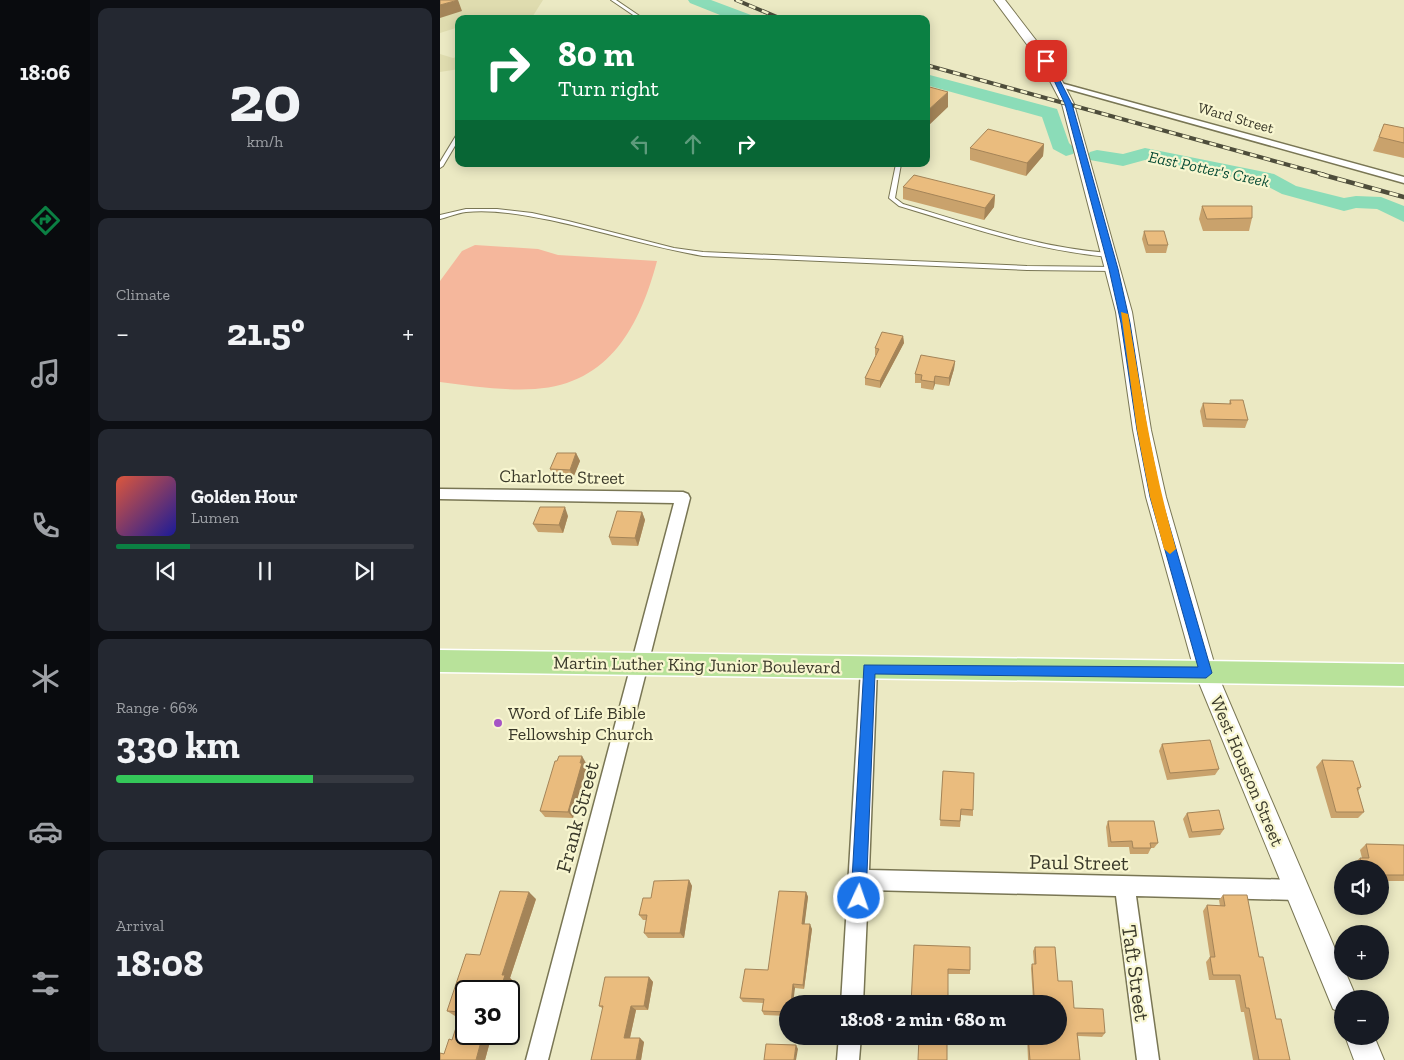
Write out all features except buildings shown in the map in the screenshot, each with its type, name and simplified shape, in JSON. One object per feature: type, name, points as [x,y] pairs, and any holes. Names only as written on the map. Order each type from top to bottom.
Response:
[{"type":"main road","name":"Martin Luther King Junior Boulevard","points":[[440,662],[1404,675]]},
{"type":"street","name":"West Houston Street","points":[[999,0],[1033,42],[1060,84],[1068,104],[1112,262],[1126,323],[1142,430],[1156,497],[1206,673],[1339,990]]},
{"type":"street","name":"Ward Street","points":[[1060,84],[1404,180]]},
{"type":"street","name":"Charlotte Street","points":[[440,494],[684,498]]},
{"type":"street","name":"Frank Street","points":[[537,1060],[684,498]]},
{"type":"street","points":[[853,995],[860,880],[869,669]]},
{"type":"street","name":"Paul Street","points":[[860,880],[1296,890]]},
{"type":"street","name":"Taft Street","points":[[1125,887],[1148,1060]]},
{"type":"street","points":[[848,1060],[849,1045]]},
{"type":"street","points":[[1363,1045],[1369,1060]]},
{"type":"lane","points":[[613,0],[636,15]]},
{"type":"lane","points":[[440,166],[455,142]]},
{"type":"lane","points":[[897,167],[892,198],[901,205],[1112,262]]},
{"type":"lane","points":[[440,217],[464,210],[503,211],[574,225],[650,245],[703,254],[1026,268],[1112,262]]},
{"type":"shaded area","points":[[440,0],[543,0],[534,15],[455,15],[455,28],[440,33]]},
{"type":"shaded area","points":[[440,54],[455,57],[455,70],[440,72]]},
{"type":"shaded area","points":[[475,245],[538,249],[558,255],[657,261],[650,285],[631,328],[618,347],[602,363],[583,376],[561,385],[535,389],[499,389],[440,382],[440,281],[462,251]]},
{"type":"waterway","name":"East Potter's Creek","points":[[696,0],[735,15]]},
{"type":"waterway","name":"East Potter's Creek","points":[[930,80],[1050,113],[1060,145],[1066,150]]},
{"type":"waterway","name":"East Potter's Creek","points":[[1097,156],[1123,160],[1145,154],[1189,162],[1267,178],[1289,190],[1344,205],[1356,202],[1381,203],[1404,215]]},
{"type":"railway","points":[[736,0],[772,15]]},
{"type":"railway","points":[[930,66],[1325,175]]},
{"type":"railway","points":[[1320,174],[1404,197]]},
{"type":"slow traffic","points":[[1124,314],[1142,430],[1156,497],[1170,549]]},
{"type":"place","name":"Word of Life Bible Fellowship Church","points":[[498,723]]},
{"type":"route","points":[[859,898],[869,669],[1206,673],[1156,497],[1142,430],[1126,323],[1114,269],[1068,104],[1056,77],[1046,61]]}]
